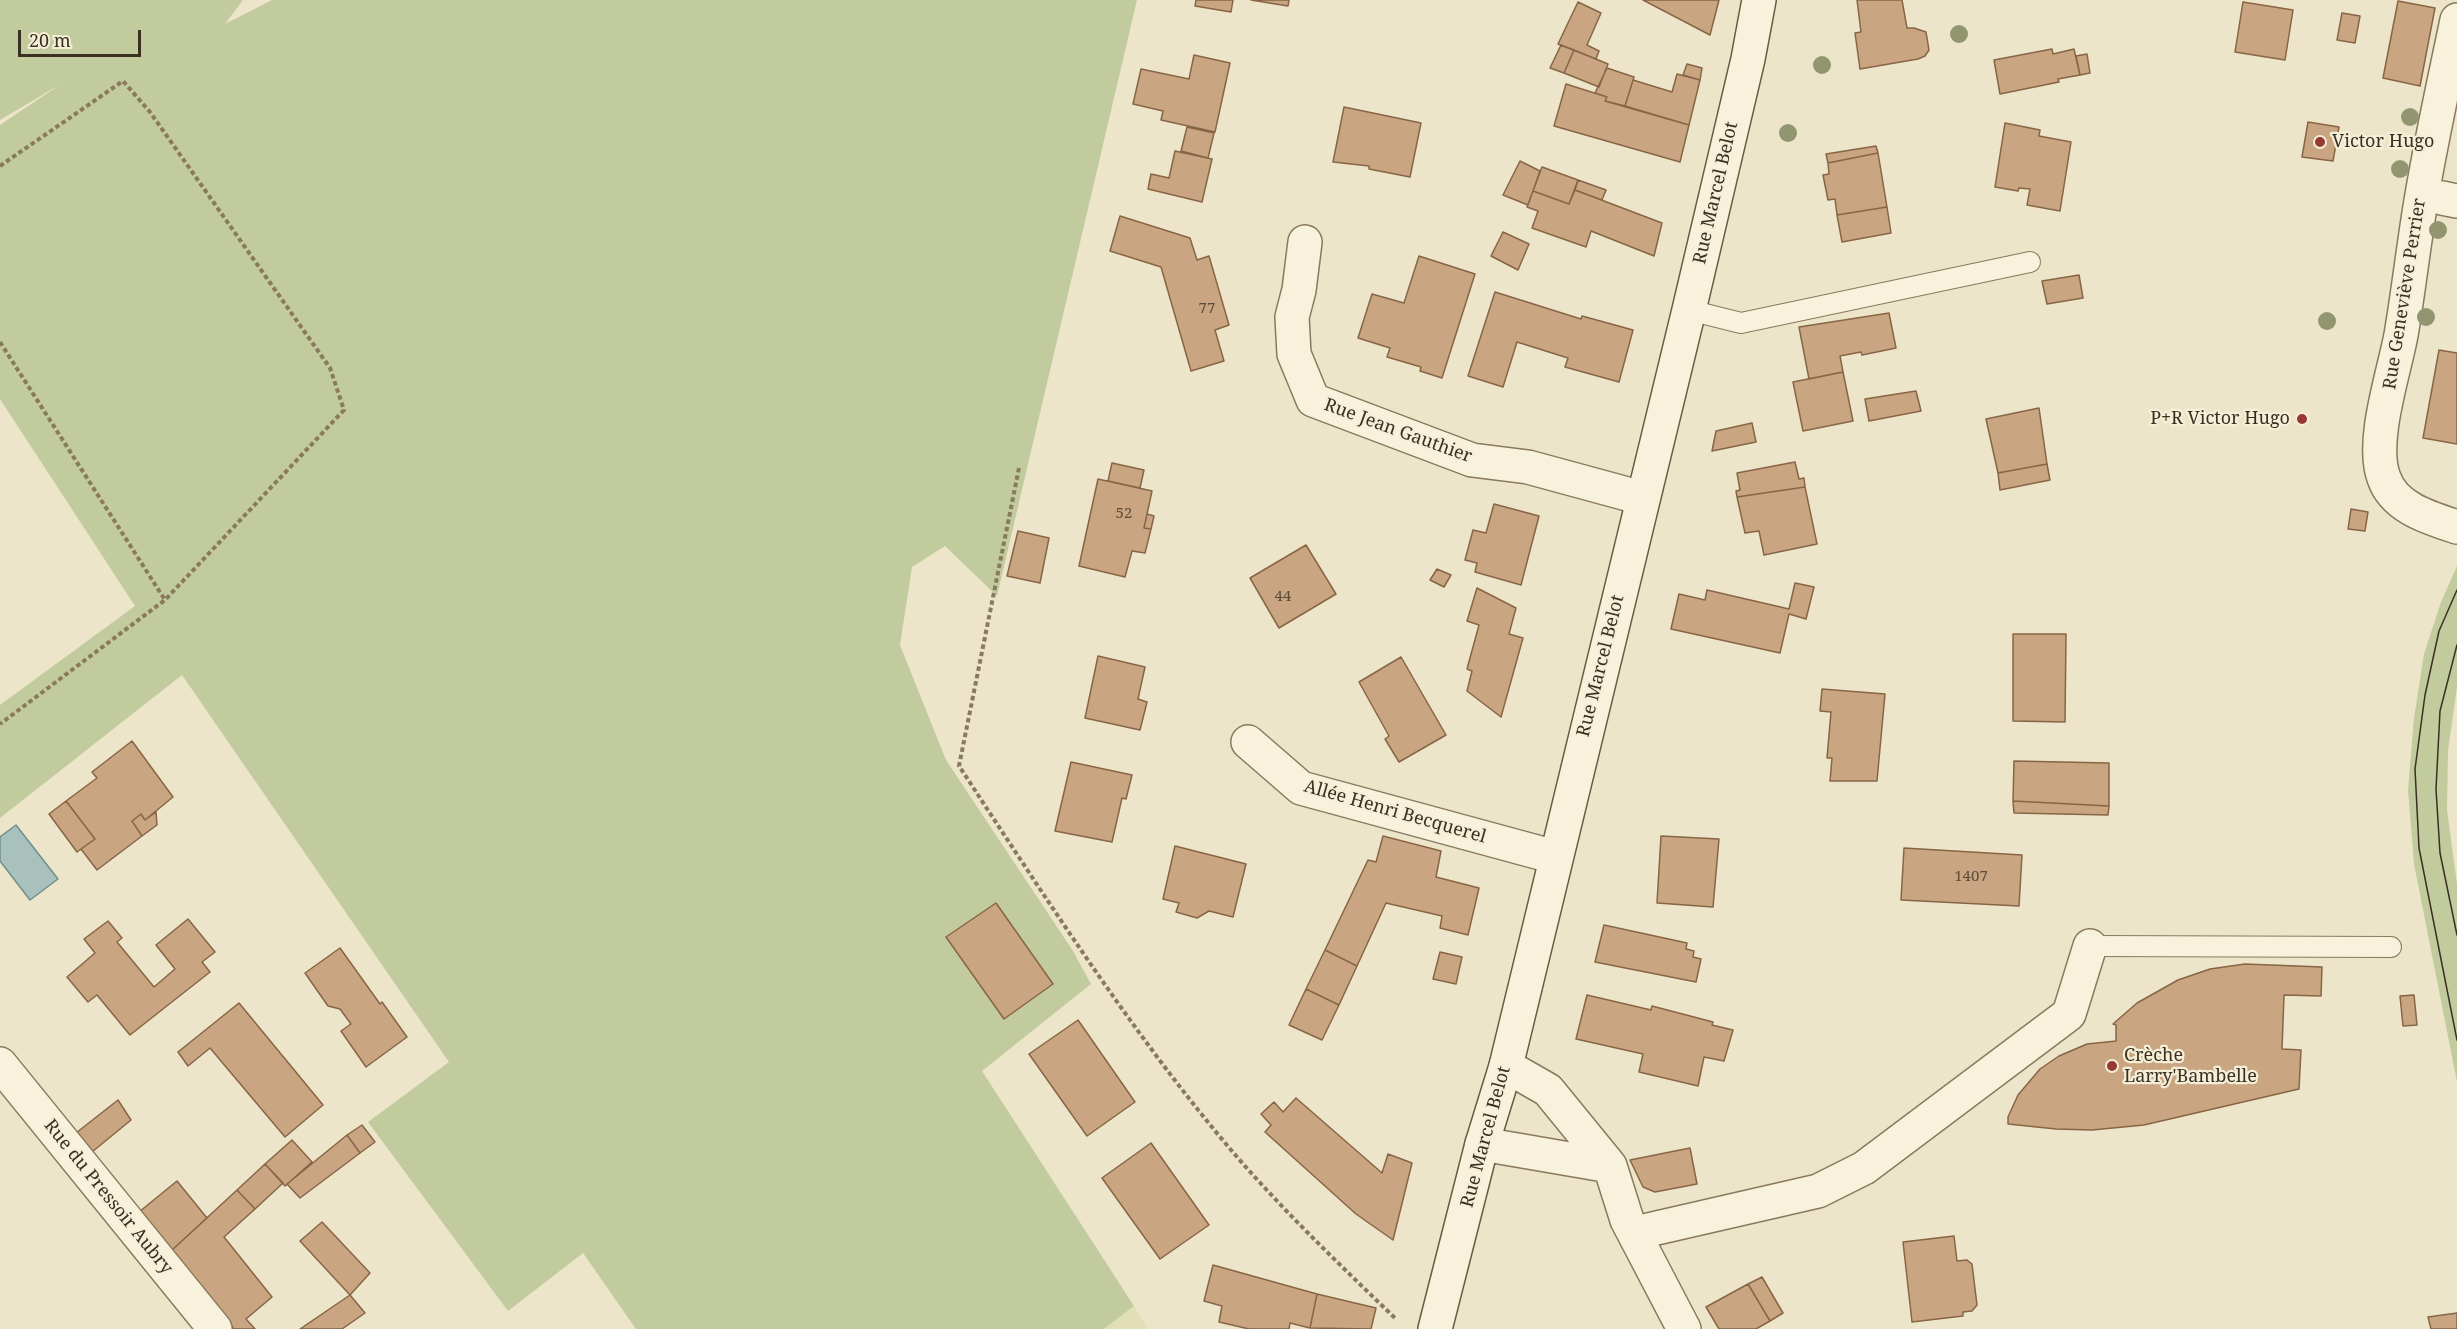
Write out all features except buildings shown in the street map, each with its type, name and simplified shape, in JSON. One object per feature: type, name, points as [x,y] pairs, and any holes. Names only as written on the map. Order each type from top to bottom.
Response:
[{"type":"street","name":"Rue Marcel Belot","points":[[1435,1329],[1482,1144],[1506,1066],[1689,310],[1748,59],[1759,0]]},
{"type":"street","name":"Rue Geneviève Perrier","points":[[2457,20],[2422,195],[2401,335],[2380,439],[2380,465],[2384,481],[2393,495],[2427,517],[2457,527]]},
{"type":"street","name":"Rue Jean Gauthier","points":[[1305,242],[1299,290],[1292,317],[1294,354],[1314,400],[1472,460],[1528,467],[1642,498]]},
{"type":"street","name":"Allée Henri Becquerel","points":[[1248,742],[1301,788],[1555,857]]},
{"type":"street","points":[[1635,1233],[1818,1191],[1864,1168],[2068,1014],[2090,946]]},
{"type":"street","name":"Rue du Pressoir Aubry","points":[[0,1064],[215,1329]]},
{"type":"street","points":[[1506,1066],[1548,1090],[1610,1166],[1627,1220],[1684,1329]]},
{"type":"street","points":[[1482,1144],[1610,1166]]},
{"type":"lane","points":[[1689,310],[1741,323],[2030,262]]},
{"type":"lane","points":[[2090,946],[2391,947]]},
{"type":"path","points":[[0,166],[123,81],[150,112],[330,368],[344,410],[165,600],[0,724]]},
{"type":"path","points":[[0,342],[165,600]]},
{"type":"path","points":[[1019,468],[959,766],[1117,1004],[1226,1144],[1293,1219],[1398,1321]]},
{"type":"shaded area","points":[[1134,1306],[1148,1329],[1104,1329]]},
{"type":"green space","points":[[0,0],[243,0],[225,24],[272,0],[1137,0],[997,596],[945,546],[912,567],[900,645],[946,760],[1073,951],[1091,984],[982,1071],[1134,1306],[1104,1329],[636,1329],[583,1253],[508,1311],[368,1122],[449,1062],[182,675],[0,818],[0,705],[135,606],[0,399],[0,125],[61,84],[0,120]]},
{"type":"green space","points":[[2457,566],[2457,687],[2448,750],[2447,810],[2457,884],[2457,1082],[2414,864],[2408,790],[2414,718],[2424,654],[2441,602]]},
{"type":"water","points":[[16,825],[58,879],[30,900],[0,861],[0,837]]},
{"type":"tram line","points":[[2457,590],[2439,631],[2425,695],[2415,769],[2419,848],[2457,1040]]},
{"type":"tram line","points":[[2457,645],[2440,711],[2436,789],[2440,853],[2457,935]]},
{"type":"place","name":"Victor Hugo","points":[[2320,142]]},
{"type":"place","name":"P+R Victor Hugo","points":[[2302,419]]},
{"type":"place","name":"Crèche Larry'Bambelle","points":[[2112,1066]]}]
